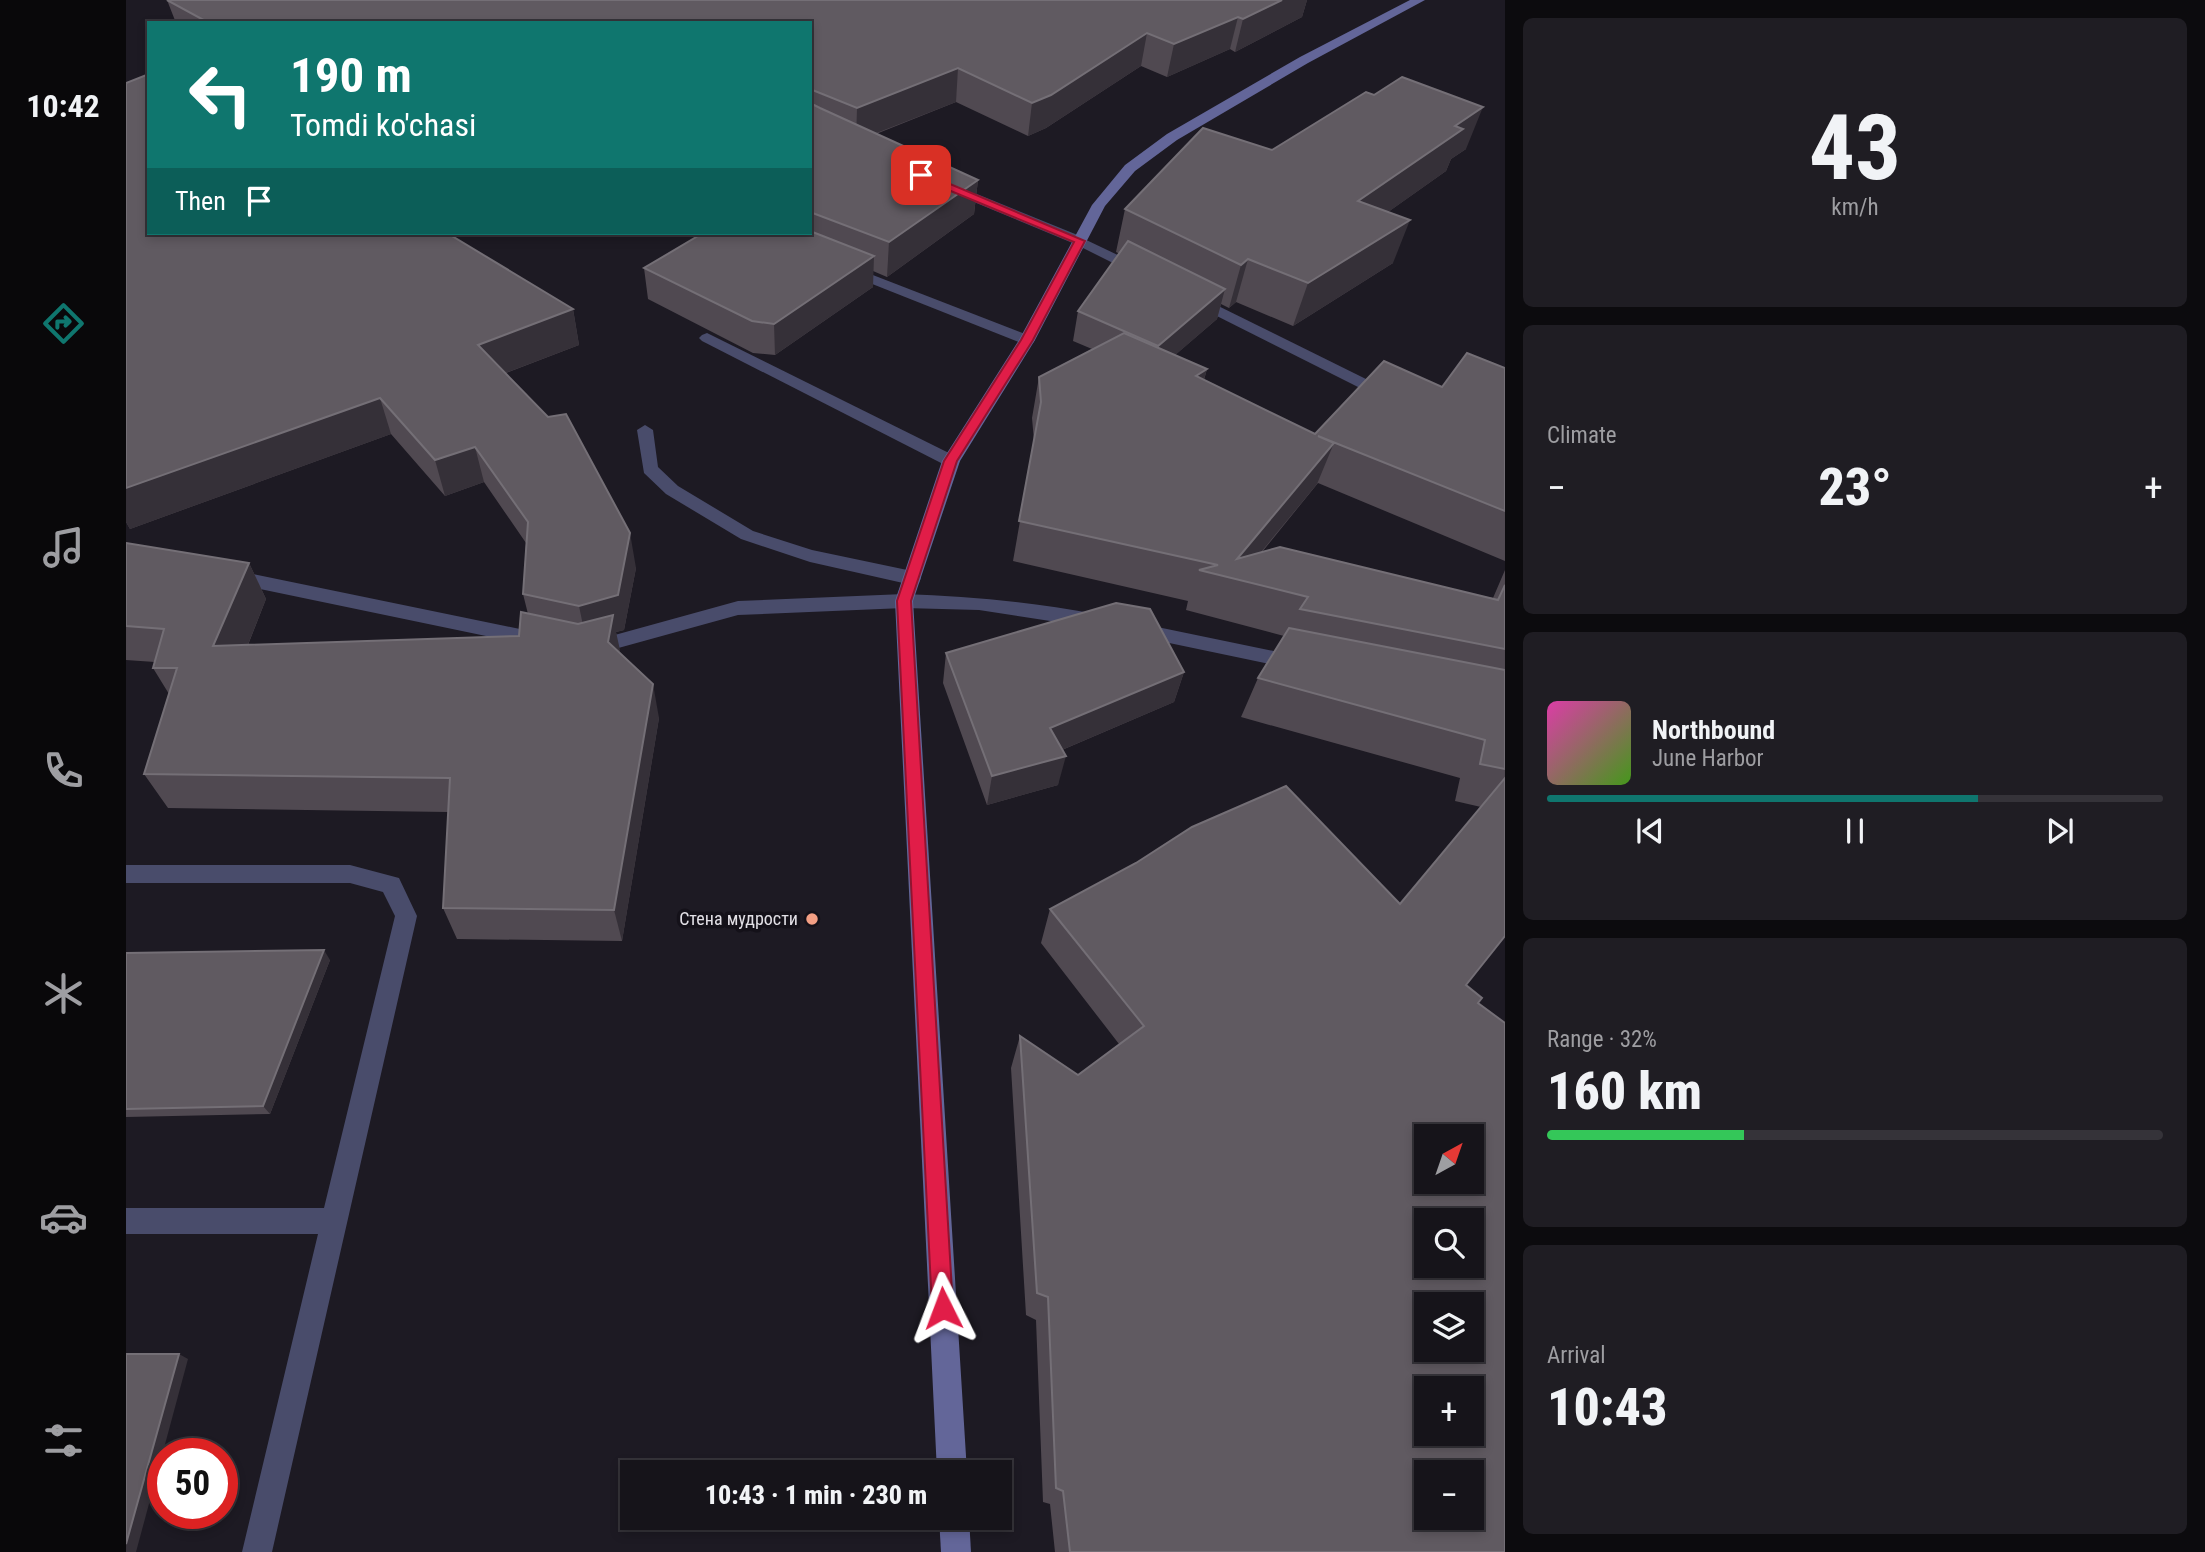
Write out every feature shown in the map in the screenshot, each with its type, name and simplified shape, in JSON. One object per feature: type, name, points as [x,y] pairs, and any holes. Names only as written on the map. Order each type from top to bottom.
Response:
[{"type":"main road","points":[[951,1460],[904,601],[951,461],[1027,340],[1099,205],[1130,168],[1172,137],[1304,60],[1419,0]]},
{"type":"main road","points":[[955,1530],[956,1552]]},
{"type":"street","points":[[942,184],[1080,241],[1154,279]]},
{"type":"street","points":[[828,261],[1027,340]]},
{"type":"street","points":[[1179,291],[1364,384]]},
{"type":"street","points":[[707,338],[951,461]]},
{"type":"street","points":[[645,430],[650,469],[672,490],[747,535],[810,556],[912,578]]},
{"type":"street","points":[[210,573],[586,650],[738,608],[904,601],[979,603],[1038,610],[1320,667]]},
{"type":"street","points":[[126,874],[350,874],[391,885],[406,916],[257,1552]]},
{"type":"street","points":[[126,1221],[335,1221]]},
{"type":"building","points":[[167,0],[1282,0],[1243,19],[1238,17],[1174,44],[1147,33],[1051,95],[1032,103],[958,68],[857,108],[812,90],[812,21],[205,21]]},
{"type":"building","points":[[147,75],[147,235],[450,235],[573,309],[478,345],[548,417],[566,414],[630,533],[618,595],[579,606],[523,594],[528,522],[475,447],[435,460],[380,398],[126,488],[126,83]]},
{"type":"building","points":[[1402,77],[1483,107],[1455,126],[1463,129],[1358,201],[1410,220],[1308,283],[1248,259],[1241,265],[1125,209],[1203,128],[1272,150],[1366,92],[1374,95]]},
{"type":"building","points":[[812,104],[978,180],[889,242],[812,213]]},
{"type":"building","points":[[812,232],[874,256],[774,324],[752,321],[644,268],[700,235],[812,235]]},
{"type":"building","points":[[1128,241],[1225,289],[1158,346],[1078,311]]},
{"type":"building","points":[[1124,333],[1207,369],[1196,376],[1315,434],[1384,361],[1442,387],[1467,353],[1505,368],[1505,511],[1318,436],[1334,443],[1237,559],[1280,547],[1498,600],[1505,585],[1505,649],[1300,609],[1308,597],[1199,570],[1218,565],[1019,521],[1041,402],[1039,377]]},
{"type":"building","points":[[126,543],[249,563],[213,646],[519,636],[521,612],[578,624],[613,615],[608,642],[653,684],[614,910],[443,908],[450,778],[144,774],[177,668],[153,668],[164,629],[126,626]]},
{"type":"building","points":[[1116,603],[1150,609],[1184,672],[1050,728],[1066,756],[992,776],[946,653]]},
{"type":"building","points":[[1289,628],[1505,670],[1505,769],[1480,764],[1485,740],[1258,678]]},
{"type":"building","points":[[1505,778],[1505,936],[1466,985],[1482,998],[1478,1003],[1505,1023],[1505,1552],[1070,1552],[1063,1491],[1056,1488],[1048,1297],[1037,1293],[1020,1036],[1078,1075],[1144,1026],[1050,909],[1136,863],[1192,827],[1286,786],[1400,904]]},
{"type":"building","points":[[324,950],[263,1106],[126,1109],[126,953]]},
{"type":"building","points":[[126,1354],[179,1354],[156,1438],[147,1438],[147,1469],[126,1544]]},
{"type":"place","name":"Стена мудрости","points":[[812,919]]},
{"type":"route","points":[[921,175],[1080,241],[1027,340],[951,461],[904,601],[943,1308]]}]
